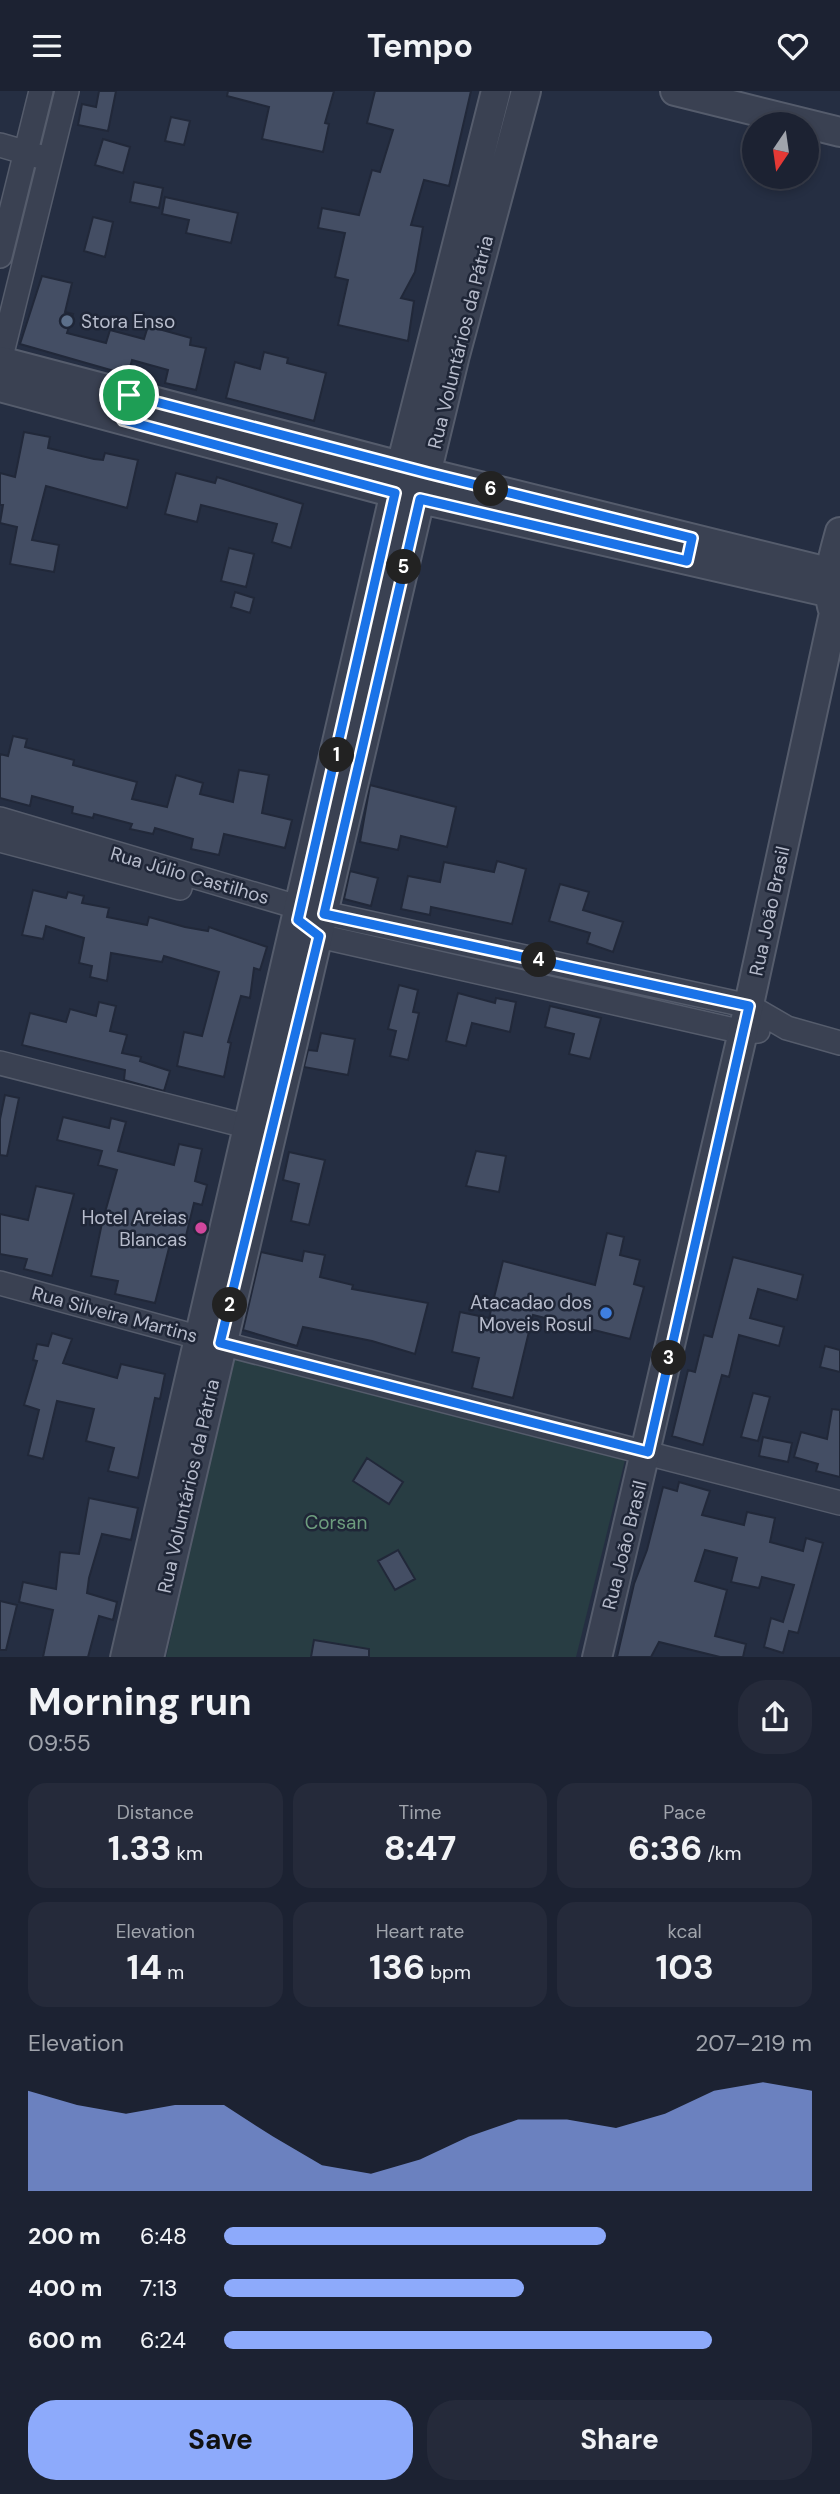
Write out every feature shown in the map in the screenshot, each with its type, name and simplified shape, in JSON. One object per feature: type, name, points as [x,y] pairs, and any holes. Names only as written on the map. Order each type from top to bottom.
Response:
[{"type":"street","points":[[0,256],[41,91]]},
{"type":"street","points":[[67,91],[0,361],[126,407],[411,483],[690,549],[835,592]]},
{"type":"street","name":"Rua Voluntários da Pátria","points":[[481,210],[496,91]]},
{"type":"street","name":"Rua Voluntários da Pátria","points":[[149,1657],[178,1480],[262,1131],[411,483],[481,210],[526,91]]},
{"type":"street","points":[[675,91],[840,132]]},
{"type":"street","points":[[0,145],[50,160]]},
{"type":"street","points":[[0,387],[126,407]]},
{"type":"street","name":"Rua João Brasil","points":[[597,1657],[648,1452],[746,1019],[835,592],[840,532]]},
{"type":"street","name":"Rua Júlio Castilhos","points":[[0,819],[310,919]]},
{"type":"street","name":"Rua Júlio Castilhos","points":[[0,841],[310,919],[787,1028],[840,1043]]},
{"type":"street","points":[[0,1063],[262,1131]]},
{"type":"street","name":"Rua Silveira Martins","points":[[0,1283],[210,1341],[840,1503]]},
{"type":"street","name":"Rua Voluntários da Pátria","points":[[125,1657],[178,1480]]},
{"type":"green space","name":"Corsan","points":[[233,1355],[625,1460],[576,1657],[166,1657]]},
{"type":"building","points":[[99,91],[116,91],[108,131],[78,125],[82,104],[96,107]]},
{"type":"building","points":[[228,91],[334,91],[325,123],[329,124],[323,152],[262,139],[269,107],[227,96]]},
{"type":"building","points":[[375,91],[471,91],[449,186],[424,180],[411,225],[423,227],[415,272],[401,298],[414,301],[408,341],[338,325],[348,280],[335,277],[345,233],[318,228],[322,208],[359,215],[372,170],[380,172],[393,130],[367,123]]},
{"type":"building","points":[[171,117],[190,121],[184,145],[165,141]]},
{"type":"building","points":[[103,139],[130,147],[123,173],[95,165]]},
{"type":"building","points":[[134,182],[163,188],[159,208],[130,202]]},
{"type":"building","points":[[165,197],[238,213],[231,243],[186,233],[189,220],[162,214]]},
{"type":"building","points":[[93,217],[113,222],[105,257],[84,251]]},
{"type":"building","points":[[42,276],[72,283],[65,312],[73,314],[67,333],[106,343],[110,330],[144,339],[148,326],[191,338],[190,345],[206,348],[196,390],[165,383],[168,370],[132,360],[128,375],[20,344]]},
{"type":"building","points":[[264,352],[288,358],[287,363],[326,373],[314,421],[226,398],[235,362],[260,369]]},
{"type":"building","points":[[24,432],[50,437],[48,448],[94,459],[103,460],[105,453],[138,460],[127,508],[46,486],[32,540],[59,545],[54,572],[10,564],[17,527],[0,523],[3,505],[0,505],[0,473],[15,477]]},
{"type":"building","points":[[176,473],[215,483],[217,477],[303,504],[291,548],[272,542],[277,524],[201,505],[197,522],[165,514]]},
{"type":"building","points":[[229,548],[254,554],[246,587],[221,581]]},
{"type":"building","points":[[235,592],[254,598],[250,613],[231,607]]},
{"type":"building","points":[[13,736],[27,739],[25,747],[74,760],[73,765],[137,782],[132,799],[167,807],[176,775],[203,783],[200,794],[233,802],[239,770],[269,775],[262,813],[292,820],[285,848],[224,834],[219,855],[191,849],[193,839],[155,828],[153,834],[130,829],[132,824],[94,814],[93,818],[72,813],[73,807],[32,796],[30,806],[0,798],[0,754],[8,756]]},
{"type":"building","points":[[370,785],[456,807],[447,847],[401,836],[398,850],[360,842]]},
{"type":"building","points":[[497,861],[526,869],[512,924],[431,907],[430,915],[401,909],[408,876],[440,882],[444,862],[494,872]]},
{"type":"building","points":[[350,871],[378,878],[371,906],[344,899]]},
{"type":"building","points":[[560,884],[589,892],[583,910],[623,922],[613,952],[587,943],[590,933],[549,921]]},
{"type":"building","points":[[33,890],[66,898],[68,892],[84,896],[82,903],[109,908],[107,917],[147,925],[149,917],[208,931],[209,927],[267,947],[260,970],[254,968],[250,998],[241,996],[228,1042],[231,1043],[224,1077],[177,1066],[184,1032],[202,1036],[219,972],[164,956],[162,962],[111,953],[107,981],[90,977],[92,966],[79,963],[84,938],[46,926],[43,939],[22,935]]},
{"type":"building","points":[[399,985],[418,990],[413,1012],[419,1013],[408,1060],[390,1056],[396,1031],[388,1029]]},
{"type":"building","points":[[458,993],[495,1003],[496,998],[516,1002],[510,1032],[472,1023],[466,1046],[446,1041]]},
{"type":"building","points":[[99,1002],[116,1006],[110,1031],[127,1035],[122,1053],[141,1057],[140,1061],[170,1071],[164,1091],[124,1080],[125,1070],[22,1045],[30,1013],[66,1022],[70,1009],[96,1016]]},
{"type":"building","points":[[550,1006],[601,1018],[590,1059],[569,1054],[574,1034],[545,1027]]},
{"type":"building","points":[[321,1033],[355,1039],[348,1075],[304,1067],[308,1050],[317,1051]]},
{"type":"building","points":[[5,1095],[19,1098],[7,1156],[0,1155],[0,1119]]},
{"type":"building","points":[[63,1117],[109,1128],[111,1118],[126,1122],[118,1151],[174,1165],[179,1144],[202,1149],[195,1181],[207,1185],[202,1205],[194,1203],[184,1244],[171,1240],[155,1303],[115,1294],[118,1281],[91,1276],[117,1170],[98,1165],[102,1151],[57,1140]]},
{"type":"building","points":[[476,1151],[506,1156],[499,1192],[466,1186]]},
{"type":"building","points":[[289,1152],[325,1160],[309,1225],[291,1221],[299,1184],[283,1180]]},
{"type":"building","points":[[36,1186],[74,1194],[52,1276],[24,1269],[27,1259],[0,1254],[0,1214],[28,1220]]},
{"type":"building","points":[[607,1233],[624,1237],[620,1255],[640,1260],[634,1284],[644,1287],[630,1339],[533,1315],[513,1398],[472,1388],[479,1358],[452,1352],[460,1312],[489,1318],[503,1261],[595,1285]]},
{"type":"building","points":[[304,1251],[325,1255],[320,1277],[353,1285],[352,1289],[428,1303],[415,1354],[372,1341],[303,1327],[297,1346],[243,1330],[261,1252],[302,1261]]},
{"type":"building","points":[[733,1257],[803,1275],[797,1300],[758,1289],[750,1318],[784,1327],[779,1346],[739,1335],[729,1377],[722,1375],[703,1445],[672,1436],[688,1370],[695,1372],[704,1335],[712,1337]]},
{"type":"building","points":[[52,1333],[72,1339],[63,1363],[117,1378],[121,1364],[165,1374],[160,1399],[155,1398],[138,1478],[108,1471],[114,1448],[86,1441],[94,1409],[57,1401],[43,1459],[28,1455],[39,1410],[24,1405],[37,1361],[33,1360],[37,1344],[48,1346]]},
{"type":"building","points":[[825,1346],[840,1350],[840,1372],[820,1367]]},
{"type":"building","points":[[753,1393],[770,1397],[758,1441],[741,1437]]},
{"type":"building","points":[[832,1409],[840,1410],[840,1477],[816,1471],[818,1464],[794,1457],[801,1432],[827,1439]]},
{"type":"building","points":[[763,1437],[792,1443],[788,1462],[759,1456]]},
{"type":"building","points":[[367,1458],[403,1482],[389,1504],[353,1481]]},
{"type":"building","points":[[679,1482],[710,1491],[702,1515],[744,1525],[747,1512],[775,1518],[770,1542],[803,1551],[806,1538],[823,1543],[798,1633],[789,1631],[783,1653],[764,1647],[771,1618],[783,1622],[794,1585],[762,1577],[759,1588],[731,1582],[737,1558],[705,1550],[695,1581],[727,1590],[715,1636],[746,1644],[743,1657],[720,1657],[659,1642],[651,1657],[617,1657],[634,1584],[647,1550],[663,1487],[677,1491]]},
{"type":"building","points":[[89,1498],[138,1508],[131,1540],[102,1534],[89,1578],[87,1593],[117,1602],[113,1620],[99,1616],[88,1657],[43,1657],[53,1610],[19,1602],[23,1582],[56,1589],[60,1552],[79,1554]]},
{"type":"building","points":[[398,1550],[415,1579],[395,1590],[378,1561]]},
{"type":"building","points":[[0,1601],[17,1605],[6,1650],[0,1650]]},
{"type":"building","points":[[314,1640],[369,1649],[369,1657],[311,1657]]},
{"type":"place","name":"Stora Enso","points":[[67,321]]},
{"type":"place","name":"Hotel Areias Blancas","points":[[201,1228]]},
{"type":"place","name":"Atacadao dos Moveis Rosul","points":[[606,1313]]},
{"type":"route","points":[[129,395],[692,538],[687,561],[420,499],[324,914],[749,1006],[648,1452],[220,1343],[273,1134],[319,936],[298,920],[395,493],[123,420],[129,395]]}]
